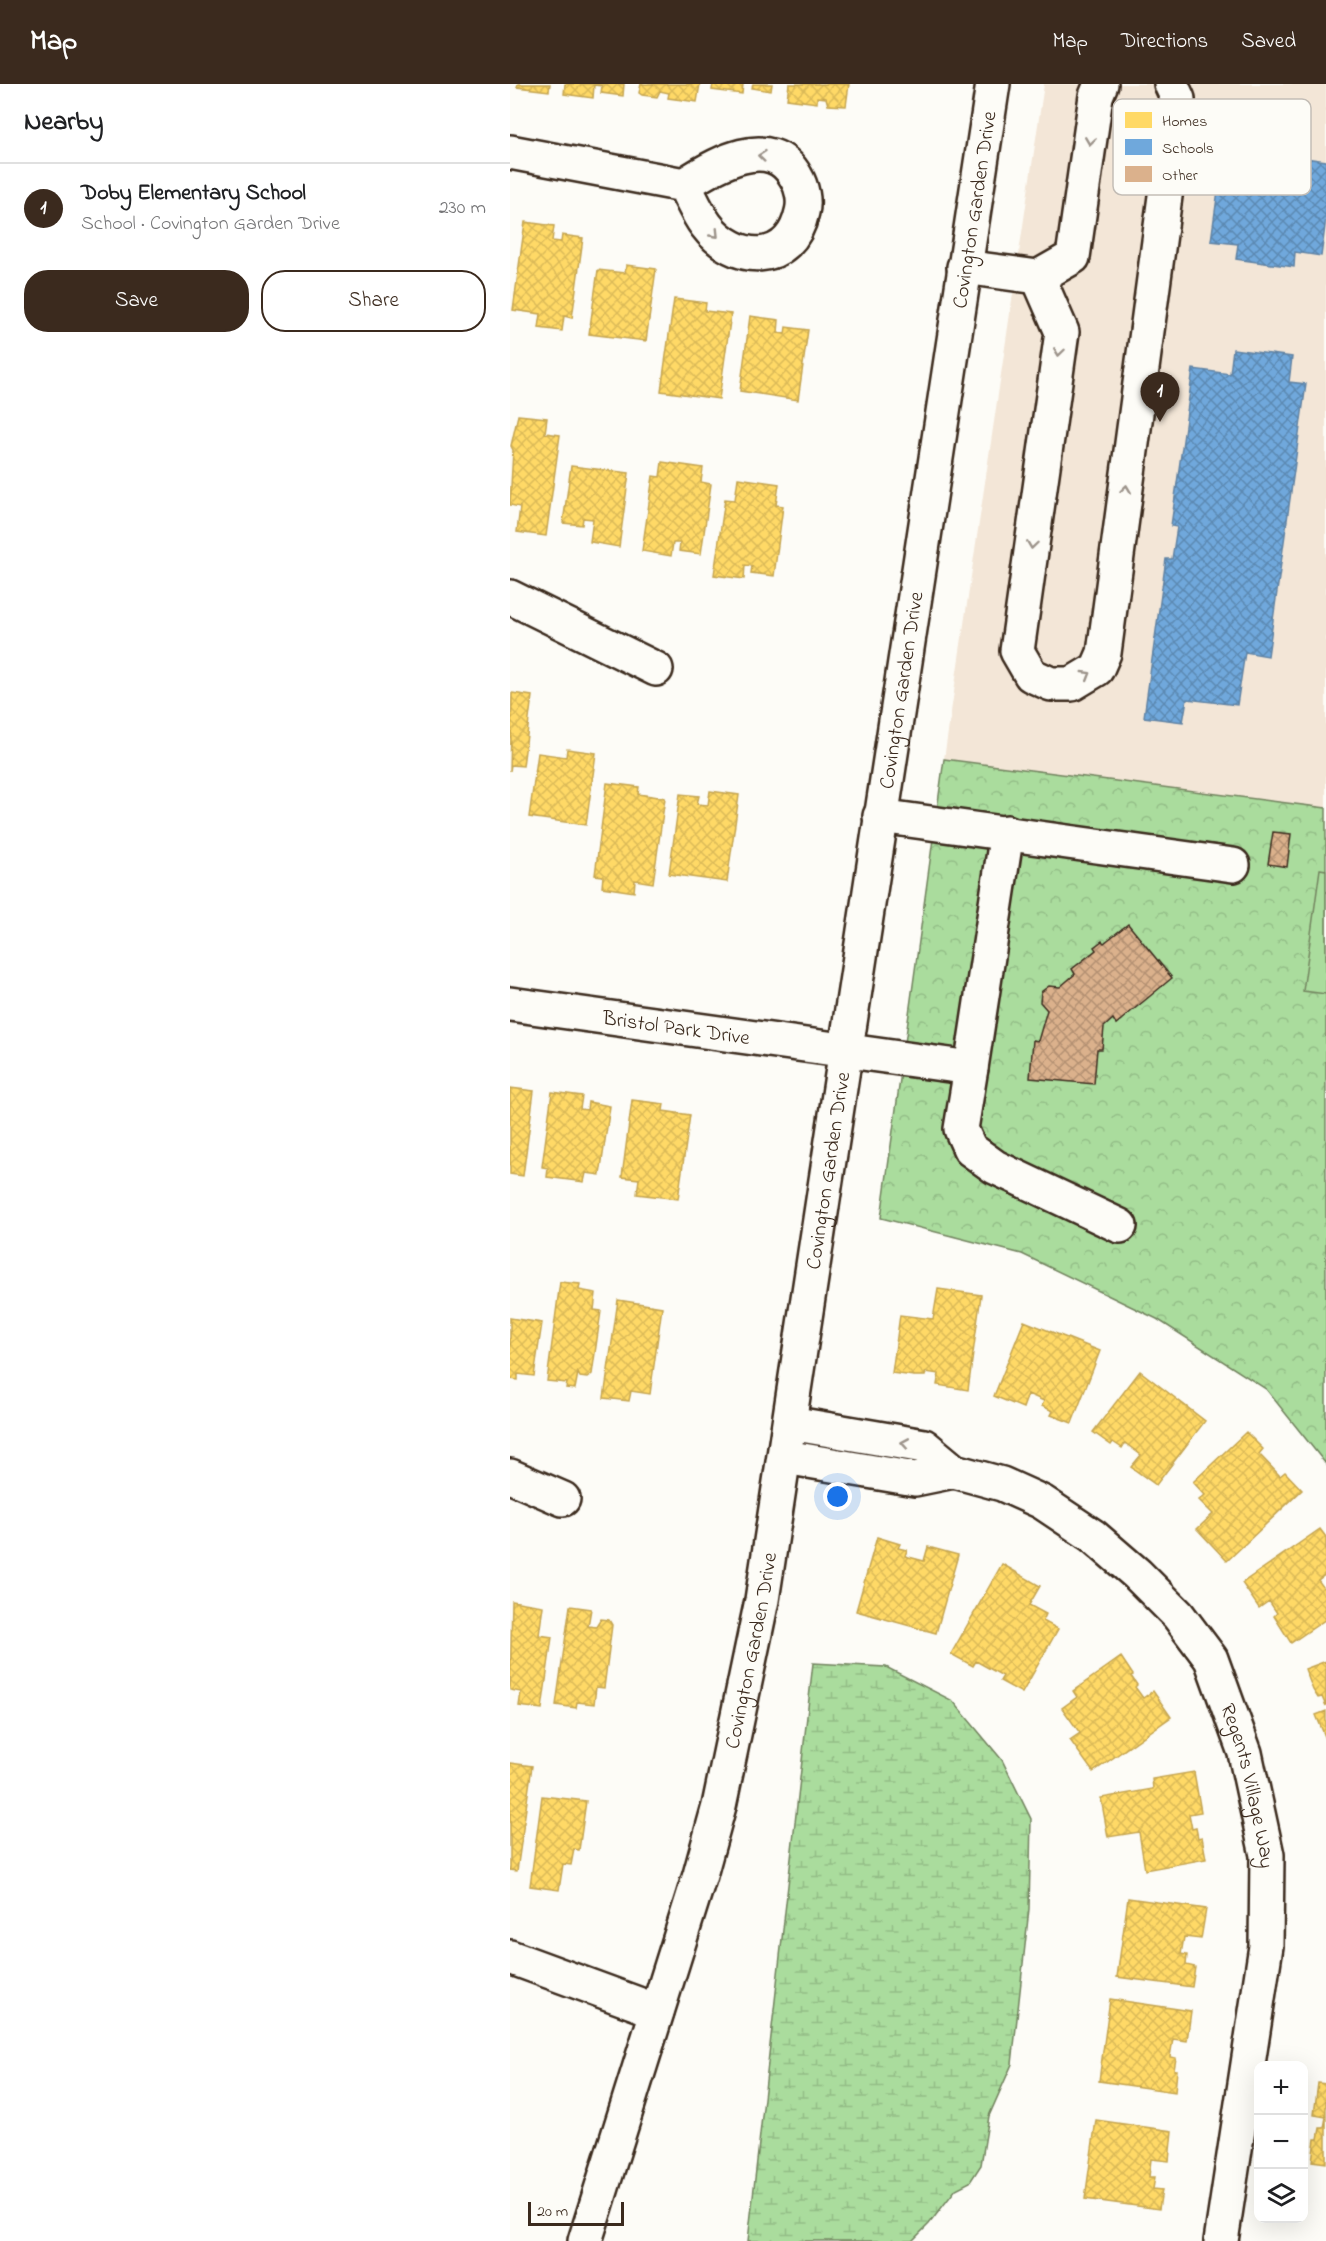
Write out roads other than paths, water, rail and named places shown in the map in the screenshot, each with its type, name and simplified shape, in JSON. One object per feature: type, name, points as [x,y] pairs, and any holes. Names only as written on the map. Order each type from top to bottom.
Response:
[{"type":"street","name":"Covington Garden Drive","points":[[585,2241],[719,1806],[762,1600],[993,84]]},
{"type":"street","points":[[964,267],[1038,277],[1073,257],[1096,96],[1101,84]]},
{"type":"street","points":[[1171,84],[1178,99]]},
{"type":"street","points":[[510,152],[684,185]]},
{"type":"street","points":[[1038,277],[1062,332],[1017,651],[1031,675],[1051,684],[1072,684],[1097,669],[1104,653],[1165,195]]},
{"type":"street","points":[[510,597],[656,669]]},
{"type":"street","points":[[880,816],[1007,832],[1233,866]]},
{"type":"street","points":[[1007,832],[961,1129],[970,1149],[995,1167],[1120,1226]]},
{"type":"street","name":"Bristol Park Drive","points":[[510,1004],[971,1068]]},
{"type":"street","name":"Regents Village Way","points":[[790,1423],[924,1446],[954,1471],[1002,1484],[1042,1502],[1093,1536],[1137,1574],[1178,1615],[1211,1659],[1245,1753],[1267,1855],[1266,1946],[1221,2241]]},
{"type":"street","name":"Regents Village Way","points":[[785,1457],[915,1479],[954,1471]]},
{"type":"street","points":[[510,1476],[563,1499]]},
{"type":"street","points":[[510,1957],[657,2012]]},
{"type":"place","name":"Doby Elementary School","points":[[1160,422]]}]
